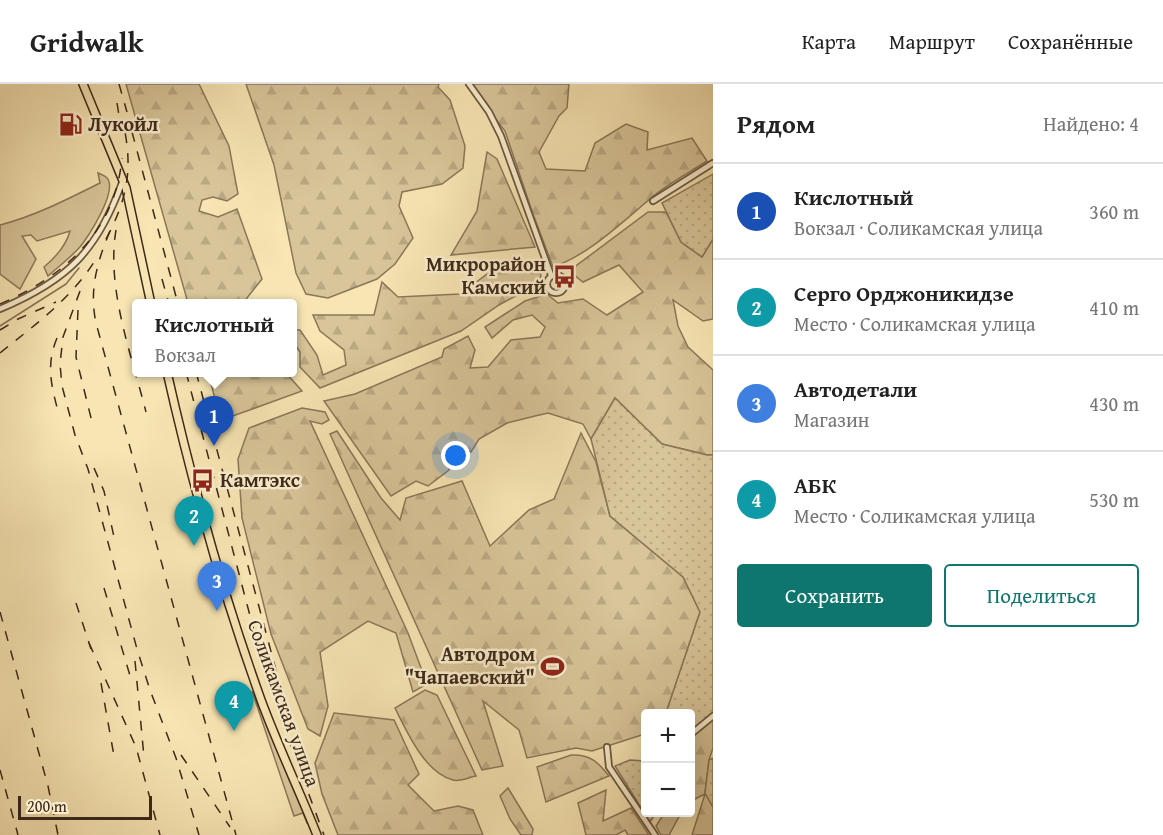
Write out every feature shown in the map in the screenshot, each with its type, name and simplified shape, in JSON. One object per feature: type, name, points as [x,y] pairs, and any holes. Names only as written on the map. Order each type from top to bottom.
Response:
[{"type":"main road","points":[[83,84],[123,180],[150,299]]},
{"type":"main road","name":"Соликамская улица","points":[[168,377],[198,498],[249,665],[314,834]]},
{"type":"street","points":[[469,84],[489,112],[501,136],[551,275],[548,283],[551,291],[562,292],[565,286],[562,278],[557,274],[551,275]]},
{"type":"street","points":[[653,201],[713,163]]},
{"type":"street","points":[[0,309],[37,292],[58,278],[82,257],[99,234],[113,207],[123,180]]},
{"type":"street","points":[[695,731],[713,716]]},
{"type":"street","points":[[607,747],[609,767],[655,835]]},
{"type":"green space","points":[[126,84],[199,84],[229,146],[238,194],[227,201],[213,197],[202,200],[199,211],[218,217],[237,209],[262,279],[246,299],[187,299]]},
{"type":"green space","points":[[246,84],[439,84],[438,87],[450,100],[465,146],[463,168],[442,184],[402,192],[399,206],[413,238],[395,264],[377,279],[328,298],[306,294],[296,273],[274,165]]},
{"type":"green space","points":[[469,84],[569,84],[567,108],[559,116],[539,152],[546,169],[585,171],[595,143],[626,124],[648,132],[647,150],[692,138],[707,161],[662,190],[581,254],[553,267],[505,131]]},
{"type":"green space","points":[[487,152],[497,159],[535,247],[451,255],[477,211]]},
{"type":"green space","points":[[98,173],[106,177],[109,183],[106,202],[95,224],[75,252],[48,276],[44,267],[60,251],[70,231],[37,241],[31,235],[22,236],[36,259],[20,289],[0,274],[0,225],[39,212],[100,183]]},
{"type":"green space","points":[[713,174],[713,239],[702,257],[681,242],[662,203]]},
{"type":"green space","points":[[648,212],[666,212],[681,242],[702,257],[713,239],[713,319],[703,321],[673,300],[678,326],[688,347],[713,370],[713,455],[662,444],[615,398],[591,439],[583,424],[548,413],[507,423],[479,439],[471,452],[456,445],[449,470],[428,486],[416,481],[391,496],[324,401],[355,394],[442,357],[444,349],[468,336],[475,350],[470,368],[488,367],[511,340],[540,337],[545,327],[532,315],[513,320],[492,338],[485,327],[525,301],[547,294],[558,303],[583,299],[607,315],[643,292],[619,265],[583,282],[569,271]]},
{"type":"green space","points":[[540,260],[541,282],[499,305],[461,331],[320,388],[300,367],[297,330],[300,330],[317,355],[323,375],[346,365],[344,350],[320,331],[313,315],[374,315],[382,282],[398,297],[460,294],[494,269]]},
{"type":"green space","points":[[209,377],[290,377],[302,391],[233,416],[217,406]]},
{"type":"green space","points":[[615,398],[662,444],[713,455],[713,718],[695,730],[695,709],[667,709],[700,612],[683,577],[610,516],[591,439]]},
{"type":"green space","points":[[302,408],[325,412],[329,420],[322,424],[310,421],[408,633],[427,684],[413,692],[396,633],[368,621],[320,652],[328,706],[320,736],[308,729],[271,634],[242,518],[238,459],[249,428]]},
{"type":"green space","points":[[337,431],[381,498],[400,520],[406,498],[462,481],[490,546],[529,510],[554,499],[581,433],[596,462],[610,516],[683,577],[700,612],[667,709],[641,709],[641,735],[592,751],[576,748],[527,758],[519,730],[483,701],[503,766],[482,770],[330,434]]},
{"type":"green space","points":[[425,690],[437,695],[476,776],[453,780],[443,776],[426,760],[411,739],[395,708]]},
{"type":"green space","points":[[252,691],[309,822],[307,823],[303,813],[294,816]]},
{"type":"green space","points":[[334,713],[394,720],[419,774],[408,785],[434,811],[458,806],[473,810],[483,835],[338,835],[322,794],[315,763]]},
{"type":"green space","points":[[713,718],[713,748],[709,760],[705,793],[713,807],[713,835],[692,835],[705,794],[695,799],[695,730]]},
{"type":"green space","points":[[571,755],[593,760],[609,776],[546,802],[537,767]]},
{"type":"green space","points":[[713,758],[713,807],[705,793],[709,760]]},
{"type":"green space","points":[[630,760],[641,761],[641,808],[615,766]]},
{"type":"green space","points":[[508,788],[533,829],[532,835],[521,835],[510,819],[500,796]]},
{"type":"green space","points":[[606,790],[603,821],[631,808],[649,835],[628,835],[625,830],[616,835],[586,835],[578,803]]},
{"type":"green space","points":[[662,817],[679,817],[669,835],[661,835],[656,826]]},
{"type":"waterway","points":[[0,326],[66,284],[79,268]]},
{"type":"railway","points":[[119,84],[127,112]]},
{"type":"railway","points":[[117,103],[122,134]]},
{"type":"railway","points":[[106,239],[119,211],[126,184],[128,157],[124,127]]},
{"type":"railway","points":[[132,132],[177,299]]},
{"type":"railway","points":[[0,304],[46,280],[83,248],[109,208],[122,158]]},
{"type":"railway","points":[[116,230],[114,275],[117,299],[132,360]]},
{"type":"railway","points":[[110,231],[101,254],[94,288],[96,323],[236,835]]},
{"type":"railway","points":[[0,353],[64,299],[96,259]]},
{"type":"railway","points":[[162,279],[168,299]]},
{"type":"railway","points":[[80,291],[63,337],[60,364],[62,386],[75,435],[88,469],[137,649],[176,758],[199,835]]},
{"type":"railway","points":[[0,330],[56,302]]},
{"type":"railway","points":[[78,310],[76,357],[92,422]]},
{"type":"railway","points":[[57,338],[52,357],[51,374],[58,411]]},
{"type":"railway","points":[[137,377],[146,412]]},
{"type":"railway","points":[[187,377],[264,669],[324,835]]},
{"type":"railway","points":[[197,377],[295,734]]},
{"type":"railway","points":[[94,468],[104,491],[114,537]]},
{"type":"railway","points":[[104,588],[131,679]]},
{"type":"railway","points":[[76,603],[91,649]]},
{"type":"railway","points":[[0,612],[48,786],[58,835]]},
{"type":"railway","points":[[89,643],[136,747],[160,835]]},
{"type":"railway","points":[[135,661],[144,757]]},
{"type":"railway","points":[[101,683],[114,756]]},
{"type":"railway","points":[[181,755],[230,827]]},
{"type":"railway","points":[[0,770],[18,835]]},
{"type":"place","name":"Лукойл","points":[[70,124]]},
{"type":"place","name":"Микрорайон Камский","points":[[564,276]]},
{"type":"place","name":"Кислотный","points":[[214,446]]},
{"type":"place","name":"Камтэкс","points":[[202,480]]},
{"type":"place","name":"Серго Орджоникидзе","points":[[194,546]]},
{"type":"place","name":"Автодетали","points":[[217,611]]},
{"type":"place","name":"Автодром \"Чапаевский\"","points":[[553,666]]},
{"type":"place","name":"АБК","points":[[234,731]]}]
